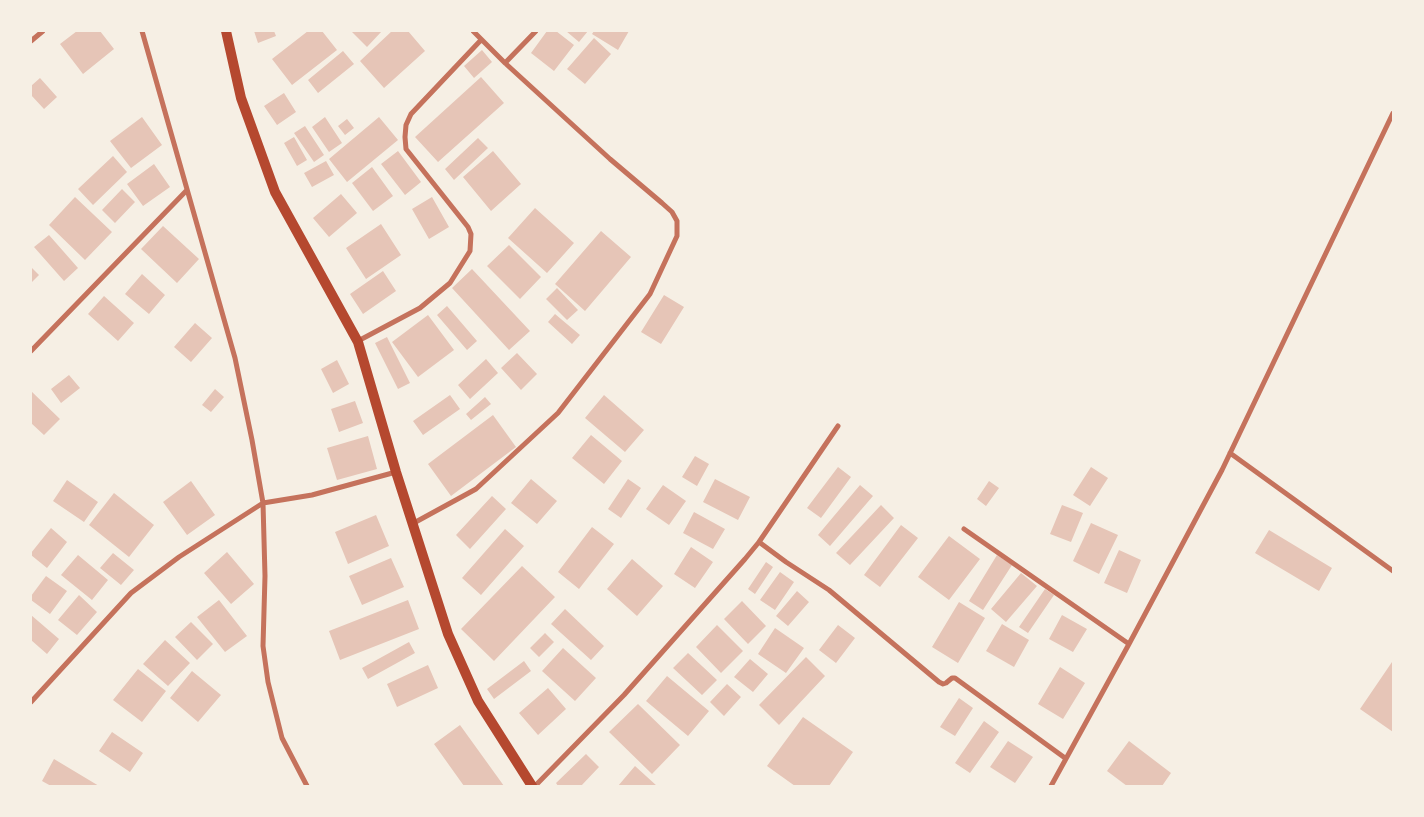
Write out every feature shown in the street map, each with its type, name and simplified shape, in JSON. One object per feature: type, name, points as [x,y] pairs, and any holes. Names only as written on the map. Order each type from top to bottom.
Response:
[{"type":"main road","points":[[226,31],[241,98],[275,192],[358,342],[412,524],[448,634],[478,701],[534,786]]},
{"type":"street","points":[[31,41],[43,31]]},
{"type":"street","points":[[142,31],[235,358],[263,504],[265,576],[262,646],[268,682],[282,738],[307,786]]},
{"type":"street","points":[[412,524],[476,489],[558,413],[650,294],[677,236],[677,221],[672,212],[610,159],[505,63],[473,31]]},
{"type":"street","points":[[505,63],[536,31]]},
{"type":"street","points":[[358,342],[420,308],[450,283],[470,251],[471,234],[468,227],[406,148],[404,136],[411,114],[481,40]]},
{"type":"street","points":[[1051,786],[1230,453],[1393,113]]},
{"type":"street","points":[[31,351],[187,190]]},
{"type":"street","points":[[534,786],[624,694],[759,542],[838,426]]},
{"type":"street","points":[[1230,453],[1393,571]]},
{"type":"street","points":[[31,702],[130,593],[179,557],[263,504],[312,495],[396,472]]},
{"type":"street","points":[[964,529],[1129,644]]},
{"type":"street","points":[[759,542],[829,590],[939,682],[943,684],[955,678],[1065,758]]},
{"type":"building","points":[[77,31],[100,31],[114,49],[83,74],[60,44]]},
{"type":"building","points":[[254,31],[274,31],[276,36],[258,43]]},
{"type":"building","points":[[308,31],[322,31],[337,50],[292,85],[272,59]]},
{"type":"building","points":[[351,31],[382,31],[367,47]]},
{"type":"building","points":[[392,31],[408,31],[425,51],[384,88],[360,61]]},
{"type":"building","points":[[547,31],[556,31],[574,45],[554,71],[531,53]]},
{"type":"building","points":[[566,31],[588,31],[579,42]]},
{"type":"building","points":[[594,31],[629,31],[618,50],[592,34]]},
{"type":"building","points":[[594,38],[611,54],[585,84],[567,69]]},
{"type":"building","points":[[482,50],[492,62],[474,78],[464,66]]},
{"type":"building","points":[[343,51],[354,64],[318,93],[308,80]]},
{"type":"building","points":[[481,77],[504,103],[438,162],[415,137]]},
{"type":"building","points":[[40,78],[57,97],[44,109],[31,95],[31,86]]},
{"type":"building","points":[[284,93],[296,112],[277,125],[264,106]]},
{"type":"building","points":[[142,117],[162,145],[131,168],[110,141]]},
{"type":"building","points":[[325,117],[342,143],[329,152],[312,127]]},
{"type":"building","points":[[379,117],[398,140],[347,182],[329,159]]},
{"type":"building","points":[[347,119],[354,128],[345,135],[338,126]]},
{"type":"building","points":[[305,126],[324,155],[314,162],[294,133]]},
{"type":"building","points":[[294,137],[307,160],[297,166],[284,143]]},
{"type":"building","points":[[478,138],[488,148],[454,180],[445,169]]},
{"type":"building","points":[[398,151],[421,182],[405,195],[381,164]]},
{"type":"building","points":[[493,151],[521,184],[491,211],[463,177]]},
{"type":"building","points":[[113,156],[127,172],[93,205],[78,189]]},
{"type":"building","points":[[326,161],[334,175],[312,187],[304,173]]},
{"type":"building","points":[[154,164],[170,187],[143,206],[127,184]]},
{"type":"building","points":[[372,167],[393,196],[373,211],[352,183]]},
{"type":"building","points":[[122,189],[135,202],[115,223],[102,210]]},
{"type":"building","points":[[341,194],[357,213],[329,237],[313,218]]},
{"type":"building","points":[[75,197],[112,232],[85,260],[49,225]]},
{"type":"building","points":[[432,197],[449,227],[429,239],[412,209]]},
{"type":"building","points":[[535,208],[574,243],[547,273],[508,238]]},
{"type":"building","points":[[381,224],[401,255],[366,279],[346,248]]},
{"type":"building","points":[[163,226],[199,259],[177,283],[141,249]]},
{"type":"building","points":[[601,231],[631,257],[585,311],[555,284]]},
{"type":"building","points":[[49,235],[78,268],[64,281],[34,247]]},
{"type":"building","points":[[509,245],[541,277],[520,299],[487,266]]},
{"type":"building","points":[[31,267],[39,275],[31,283]]},
{"type":"building","points":[[472,269],[530,331],[509,350],[452,288]]},
{"type":"building","points":[[383,271],[396,291],[363,314],[350,294]]},
{"type":"building","points":[[142,274],[165,295],[149,314],[125,294]]},
{"type":"building","points":[[557,288],[578,310],[567,320],[546,299]]},
{"type":"building","points":[[664,295],[684,307],[661,344],[641,332]]},
{"type":"building","points":[[104,296],[134,323],[118,341],[88,314]]},
{"type":"building","points":[[447,306],[477,341],[467,350],[437,315]]},
{"type":"building","points":[[555,314],[580,335],[572,344],[548,322]]},
{"type":"building","points":[[428,315],[454,350],[418,377],[392,342]]},
{"type":"building","points":[[195,323],[212,338],[191,362],[174,347]]},
{"type":"building","points":[[387,337],[410,383],[398,389],[375,343]]},
{"type":"building","points":[[517,353],[537,374],[521,390],[501,368]]},
{"type":"building","points":[[486,359],[498,373],[470,399],[458,385]]},
{"type":"building","points":[[337,360],[349,384],[333,393],[321,369]]},
{"type":"building","points":[[69,375],[80,388],[61,403],[51,389]]},
{"type":"building","points":[[215,389],[224,397],[211,412],[202,405]]},
{"type":"building","points":[[31,391],[60,419],[44,435],[31,423]]},
{"type":"building","points":[[450,395],[460,409],[423,435],[413,421]]},
{"type":"building","points":[[604,395],[644,430],[625,452],[585,418]]},
{"type":"building","points":[[485,397],[491,404],[471,420],[466,414]]},
{"type":"building","points":[[355,401],[363,423],[339,432],[331,409]]},
{"type":"building","points":[[493,415],[516,447],[451,496],[428,464]]},
{"type":"building","points":[[591,435],[622,461],[604,484],[572,458]]},
{"type":"building","points":[[368,436],[377,469],[337,480],[327,448]]},
{"type":"building","points":[[695,456],[709,464],[697,486],[682,477]]},
{"type":"building","points":[[838,467],[851,477],[821,518],[807,508]]},
{"type":"building","points":[[1091,467],[1108,478],[1090,506],[1073,495]]},
{"type":"building","points":[[531,479],[557,501],[537,524],[511,503]]},
{"type":"building","points":[[628,479],[641,488],[621,518],[608,509]]},
{"type":"building","points":[[715,479],[750,497],[738,520],[703,502]]},
{"type":"building","points":[[67,480],[98,502],[84,522],[53,501]]},
{"type":"building","points":[[191,481],[215,515],[187,535],[163,502]]},
{"type":"building","points":[[989,481],[999,488],[986,506],[977,499]]},
{"type":"building","points":[[663,485],[686,501],[669,525],[646,509]]},
{"type":"building","points":[[860,485],[873,496],[830,546],[818,535]]},
{"type":"building","points":[[114,493],[154,525],[129,557],[89,525]]},
{"type":"building","points":[[492,496],[506,509],[470,549],[456,535]]},
{"type":"building","points":[[881,505],[894,518],[850,565],[836,553]]},
{"type":"building","points":[[1062,505],[1083,513],[1071,542],[1050,534]]},
{"type":"building","points":[[694,512],[725,529],[713,549],[683,533]]},
{"type":"building","points":[[376,515],[389,546],[348,564],[335,532]]},
{"type":"building","points":[[1091,523],[1118,535],[1099,574],[1073,561]]},
{"type":"building","points":[[901,525],[918,538],[880,587],[864,575]]},
{"type":"building","points":[[592,527],[614,544],[579,589],[558,572]]},
{"type":"building","points":[[51,528],[67,542],[47,568],[31,553]]},
{"type":"building","points":[[505,529],[524,546],[481,595],[462,578]]},
{"type":"building","points":[[1269,530],[1332,568],[1319,591],[1255,553]]},
{"type":"building","points":[[949,536],[980,559],[949,600],[918,577]]},
{"type":"building","points":[[691,547],[713,562],[695,588],[674,574]]},
{"type":"building","points":[[1119,550],[1141,560],[1127,593],[1104,583]]},
{"type":"building","points":[[227,552],[254,584],[231,604],[204,573]]},
{"type":"building","points":[[113,553],[134,570],[121,585],[100,568]]},
{"type":"building","points":[[78,555],[108,580],[92,600],[61,575]]},
{"type":"building","points":[[997,555],[1012,565],[983,610],[969,601]]},
{"type":"building","points":[[391,558],[404,587],[362,605],[349,576]]},
{"type":"building","points":[[632,559],[663,586],[637,616],[607,589]]},
{"type":"building","points":[[766,562],[773,567],[755,594],[748,589]]},
{"type":"building","points":[[522,566],[555,597],[494,661],[461,629]]},
{"type":"building","points":[[780,572],[794,582],[775,610],[760,600]]},
{"type":"building","points":[[1021,573],[1037,586],[1006,622],[991,609]]},
{"type":"building","points":[[46,576],[67,591],[50,614],[31,600],[31,596]]},
{"type":"building","points":[[1045,589],[1054,595],[1028,633],[1019,627]]},
{"type":"building","points":[[797,591],[809,602],[788,626],[776,616]]},
{"type":"building","points":[[79,595],[97,612],[77,635],[58,620]]},
{"type":"building","points":[[219,600],[247,636],[225,652],[197,617]]},
{"type":"building","points":[[408,600],[419,629],[340,660],[329,631]]},
{"type":"building","points":[[742,601],[766,626],[748,644],[724,619]]},
{"type":"building","points":[[959,602],[985,618],[958,663],[932,647]]},
{"type":"building","points":[[565,609],[604,646],[591,660],[551,624]]},
{"type":"building","points":[[31,615],[59,639],[47,654],[31,640]]},
{"type":"building","points":[[1062,615],[1087,629],[1073,652],[1049,639]]},
{"type":"building","points":[[191,622],[213,644],[197,660],[175,637]]},
{"type":"building","points":[[1002,624],[1029,640],[1014,667],[986,651]]},
{"type":"building","points":[[717,625],[743,651],[721,673],[696,647]]},
{"type":"building","points":[[838,625],[855,638],[836,663],[819,650]]},
{"type":"building","points":[[775,628],[804,648],[786,673],[758,654]]},
{"type":"building","points":[[545,633],[554,642],[539,657],[530,648]]},
{"type":"building","points":[[165,640],[190,663],[168,686],[143,664]]},
{"type":"building","points":[[409,642],[415,653],[368,679],[362,668]]},
{"type":"building","points":[[563,648],[596,678],[575,701],[542,671]]},
{"type":"building","points":[[688,653],[717,680],[702,695],[673,668]]},
{"type":"building","points":[[806,657],[825,676],[779,725],[759,705]]},
{"type":"building","points":[[750,659],[768,674],[753,692],[734,677]]},
{"type":"building","points":[[524,661],[531,671],[494,699],[487,689]]},
{"type":"building","points":[[1393,663],[1393,732],[1360,709]]},
{"type":"building","points":[[428,665],[438,688],[397,707],[387,684]]},
{"type":"building","points":[[1060,667],[1085,683],[1063,719],[1038,704]]},
{"type":"building","points":[[138,669],[166,691],[142,722],[113,700]]},
{"type":"building","points":[[192,671],[221,695],[198,722],[170,698]]},
{"type":"building","points":[[667,676],[709,711],[688,736],[646,701]]},
{"type":"building","points":[[727,684],[741,697],[724,716],[710,702]]},
{"type":"building","points":[[548,688],[566,709],[538,735],[519,713]]},
{"type":"building","points":[[959,698],[973,708],[955,736],[940,727]]},
{"type":"building","points":[[638,704],[680,745],[652,774],[609,732]]},
{"type":"building","points":[[803,717],[853,752],[829,786],[795,786],[767,766]]},
{"type":"building","points":[[984,721],[999,732],[970,773],[955,763]]},
{"type":"building","points":[[460,725],[504,786],[464,786],[434,744]]},
{"type":"building","points":[[112,732],[143,753],[130,772],[99,751]]},
{"type":"building","points":[[1008,741],[1033,757],[1015,783],[990,767]]},
{"type":"building","points":[[1129,741],[1171,773],[1162,786],[1127,786],[1107,771]]},
{"type":"building","points":[[586,754],[599,767],[581,786],[558,786],[556,783]]},
{"type":"building","points":[[54,759],[99,786],[51,786],[42,781]]},
{"type":"building","points":[[635,766],[657,786],[618,786]]}]
